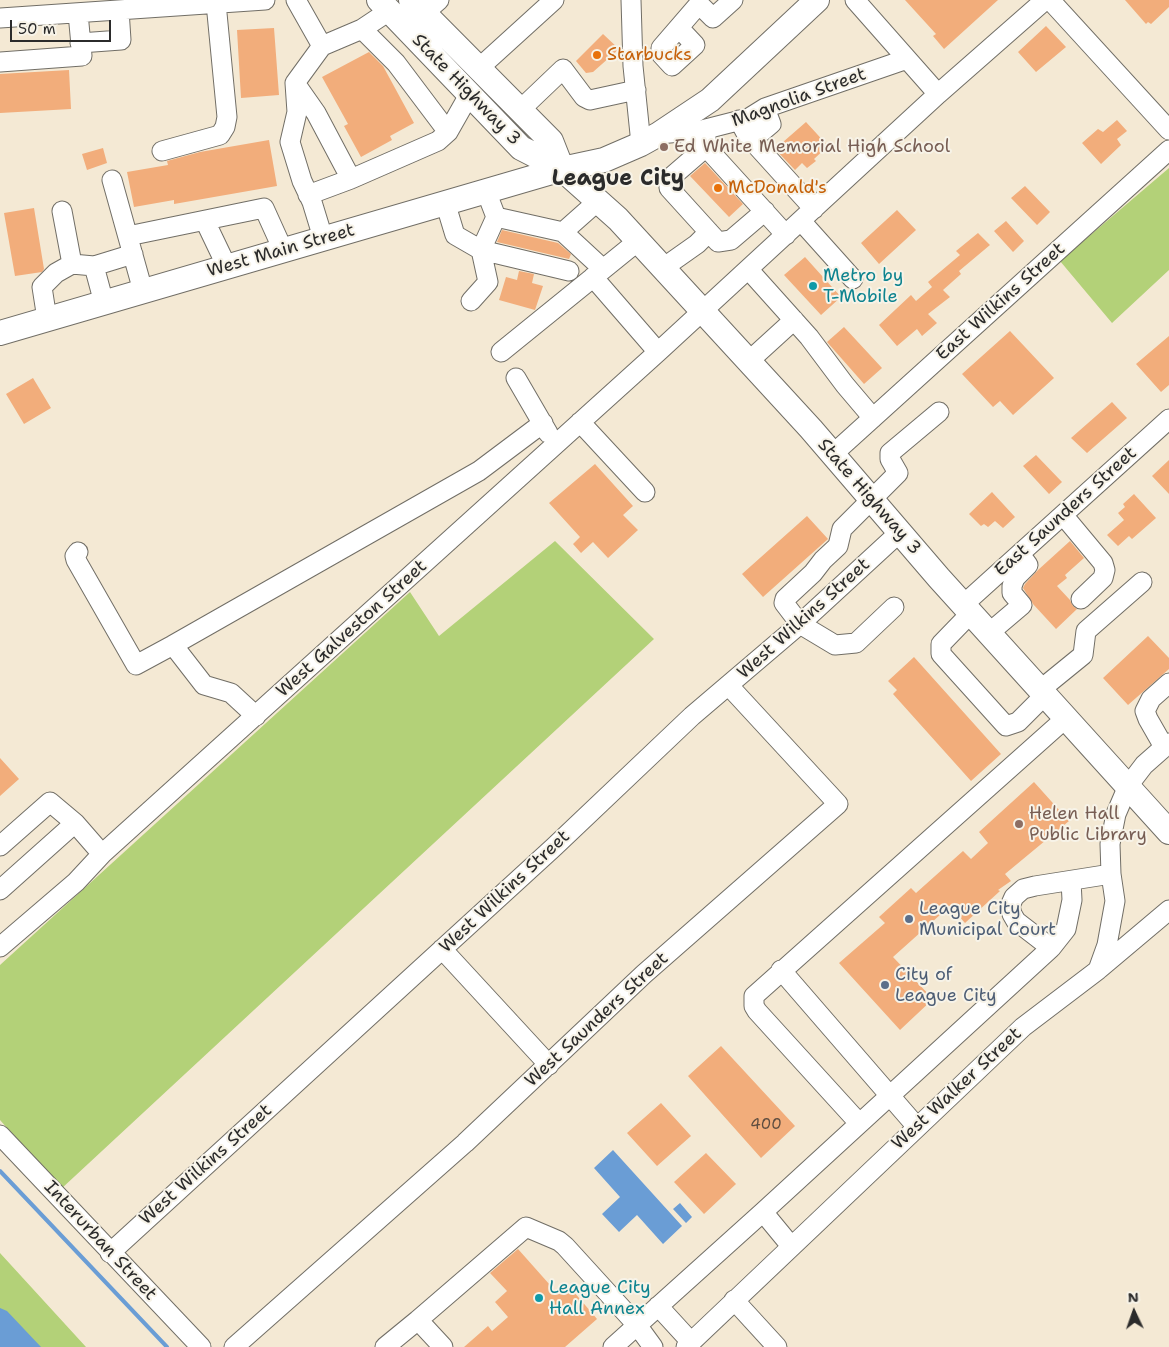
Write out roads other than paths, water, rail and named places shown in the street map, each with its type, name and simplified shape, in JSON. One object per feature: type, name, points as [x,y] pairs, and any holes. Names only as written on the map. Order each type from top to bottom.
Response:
[{"type":"main road","name":"West Main Street","points":[[0,333],[445,202],[562,169],[604,160],[661,137],[710,100],[817,0]]},
{"type":"main road","name":"State Highway 3","points":[[425,4],[478,69],[551,141],[562,169]]},
{"type":"main road","name":"State Highway 3","points":[[384,6],[521,148],[562,169],[598,201],[638,241],[833,454],[967,609],[1169,832]]},
{"type":"street","points":[[8,12],[78,12],[119,10],[164,3],[216,3],[265,0]]},
{"type":"street","points":[[296,0],[322,46]]},
{"type":"street","points":[[478,69],[554,0]]},
{"type":"street","points":[[631,0],[633,66],[636,90],[661,137]]},
{"type":"street","points":[[679,28],[702,2],[713,18],[733,0]]},
{"type":"street","points":[[855,0],[938,94]]},
{"type":"street","name":"West Galveston Street","points":[[0,947],[76,882],[102,854],[704,311],[938,94],[1045,0]]},
{"type":"street","points":[[1050,0],[1169,130]]},
{"type":"street","points":[[162,151],[220,135],[225,127],[227,117],[216,3]]},
{"type":"street","points":[[323,238],[290,142],[297,112],[295,83],[322,46],[362,29],[384,6]]},
{"type":"street","points":[[80,43],[121,40],[119,10]]},
{"type":"street","points":[[0,62],[82,56],[78,12]]},
{"type":"street","points":[[362,29],[402,70],[448,132]]},
{"type":"street","name":"Magnolia Street","points":[[661,137],[706,138],[766,108],[907,59]]},
{"type":"street","points":[[520,110],[563,70],[584,97],[590,100],[636,90]]},
{"type":"street","points":[[295,83],[316,113],[351,179]]},
{"type":"street","points":[[308,194],[351,179],[438,141],[448,132],[469,94]]},
{"type":"street","points":[[752,140],[771,124],[766,108]]},
{"type":"street","points":[[744,119],[752,140],[853,279]]},
{"type":"street","points":[[765,211],[731,240],[718,242],[703,238],[669,188],[668,178],[706,138],[786,235]]},
{"type":"street","name":"East Wilkins Street","points":[[833,454],[1169,150]]},
{"type":"street","points":[[112,180],[143,291]]},
{"type":"street","points":[[470,301],[488,282],[481,250],[496,217],[486,191]]},
{"type":"street","points":[[563,232],[598,201]]},
{"type":"street","points":[[445,202],[455,235],[481,250],[593,277]]},
{"type":"street","points":[[47,320],[42,287],[56,273],[72,264],[94,266],[130,245],[205,220],[264,208],[283,250]]},
{"type":"street","points":[[62,211],[72,264]]},
{"type":"street","points":[[496,217],[563,232],[586,254],[593,277],[658,352]]},
{"type":"street","points":[[205,220],[227,267]]},
{"type":"street","points":[[671,276],[703,238]]},
{"type":"street","points":[[501,352],[638,241]]},
{"type":"street","points":[[569,271],[586,254]]},
{"type":"street","points":[[94,266],[104,303]]},
{"type":"street","points":[[748,269],[809,337],[845,385],[873,418]]},
{"type":"street","points":[[749,361],[794,320]]},
{"type":"street","points":[[516,378],[556,445]]},
{"type":"street","points":[[894,607],[856,643],[835,645],[800,624],[784,603],[785,599],[813,574],[823,560],[838,546],[842,528],[898,473],[890,460],[890,453],[939,412]]},
{"type":"street","name":"East Saunders Street","points":[[1043,692],[1018,722],[1006,726],[941,654],[941,644],[967,609],[1020,554],[1169,419]]},
{"type":"street","points":[[580,422],[645,492]]},
{"type":"street","points":[[78,552],[75,556],[76,560],[136,665],[173,646],[479,471],[542,423]]},
{"type":"street","points":[[479,471],[501,494]]},
{"type":"street","points":[[1062,515],[1103,562],[1105,570],[1103,578],[1081,599]]},
{"type":"street","name":"West Wilkins Street","points":[[110,1253],[442,949],[692,716],[800,624],[900,532]]},
{"type":"street","points":[[989,633],[1022,605],[1012,594],[1012,586],[1016,578],[1028,565],[1020,554]]},
{"type":"street","points":[[813,574],[832,594]]},
{"type":"street","points":[[1043,692],[1083,655],[1086,631],[1142,582]]},
{"type":"street","points":[[173,646],[204,685],[231,693],[256,716]]},
{"type":"street","points":[[1098,970],[1107,945],[1113,919],[1115,901],[1111,874],[1110,844],[1116,814],[1128,786],[1144,765],[1167,745],[1148,719],[1145,711],[1151,699],[1169,683]]},
{"type":"street","name":"West Saunders Street","points":[[235,1346],[465,1143],[644,974],[838,804],[729,686]]},
{"type":"street","points":[[859,1123],[754,1006],[753,1001],[756,992],[1066,718]]},
{"type":"street","points":[[0,846],[50,802],[74,823],[102,854]]},
{"type":"street","points":[[0,890],[74,823]]},
{"type":"street","points":[[1051,948],[1016,921],[1010,906],[1014,897],[1023,890],[1034,886],[1111,874]]},
{"type":"street","points":[[613,1347],[1051,948],[1066,929],[1072,900],[1071,881]]},
{"type":"street","name":"West Walker Street","points":[[688,1345],[1023,1027],[1098,970],[1169,910]]},
{"type":"street","points":[[442,949],[548,1065]]},
{"type":"street","points":[[782,970],[917,1127]]},
{"type":"street","name":"Interurban Street","points":[[0,1135],[201,1347]]},
{"type":"street","points":[[763,1212],[791,1246]]},
{"type":"street","points":[[385,1347],[526,1227],[559,1241],[565,1246],[637,1325],[653,1347]]},
{"type":"street","points":[[734,1300],[776,1347]]},
{"type":"street","points":[[658,1306],[688,1345]]},
{"type":"street","points":[[418,1320],[443,1347]]},
{"type":"water","points":[[613,1150],[682,1226],[663,1244],[637,1215],[619,1232],[602,1214],[620,1197],[594,1168]]},
{"type":"water","points":[[680,1203],[692,1217],[686,1223],[673,1209]]},
{"type":"water","points":[[0,1308],[7,1311],[41,1347],[0,1347]]},
{"type":"waterway","points":[[0,1171],[167,1347]]},
{"type":"place","name":"Starbucks","points":[[597,55]]},
{"type":"place","name":"Ed White Memorial High School","points":[[664,147]]},
{"type":"place","name":"McDonald's","points":[[718,188]]},
{"type":"place","name":"Metro by T-Mobile","points":[[813,286]]},
{"type":"place","name":"Helen Hall Public Library","points":[[1019,824]]},
{"type":"place","name":"League City Municipal Court","points":[[909,919]]},
{"type":"place","name":"City of League City","points":[[885,985]]},
{"type":"place","name":"League City Hall Annex","points":[[539,1298]]},
{"type":"district","name":"League City","points":[[618,179]]}]
